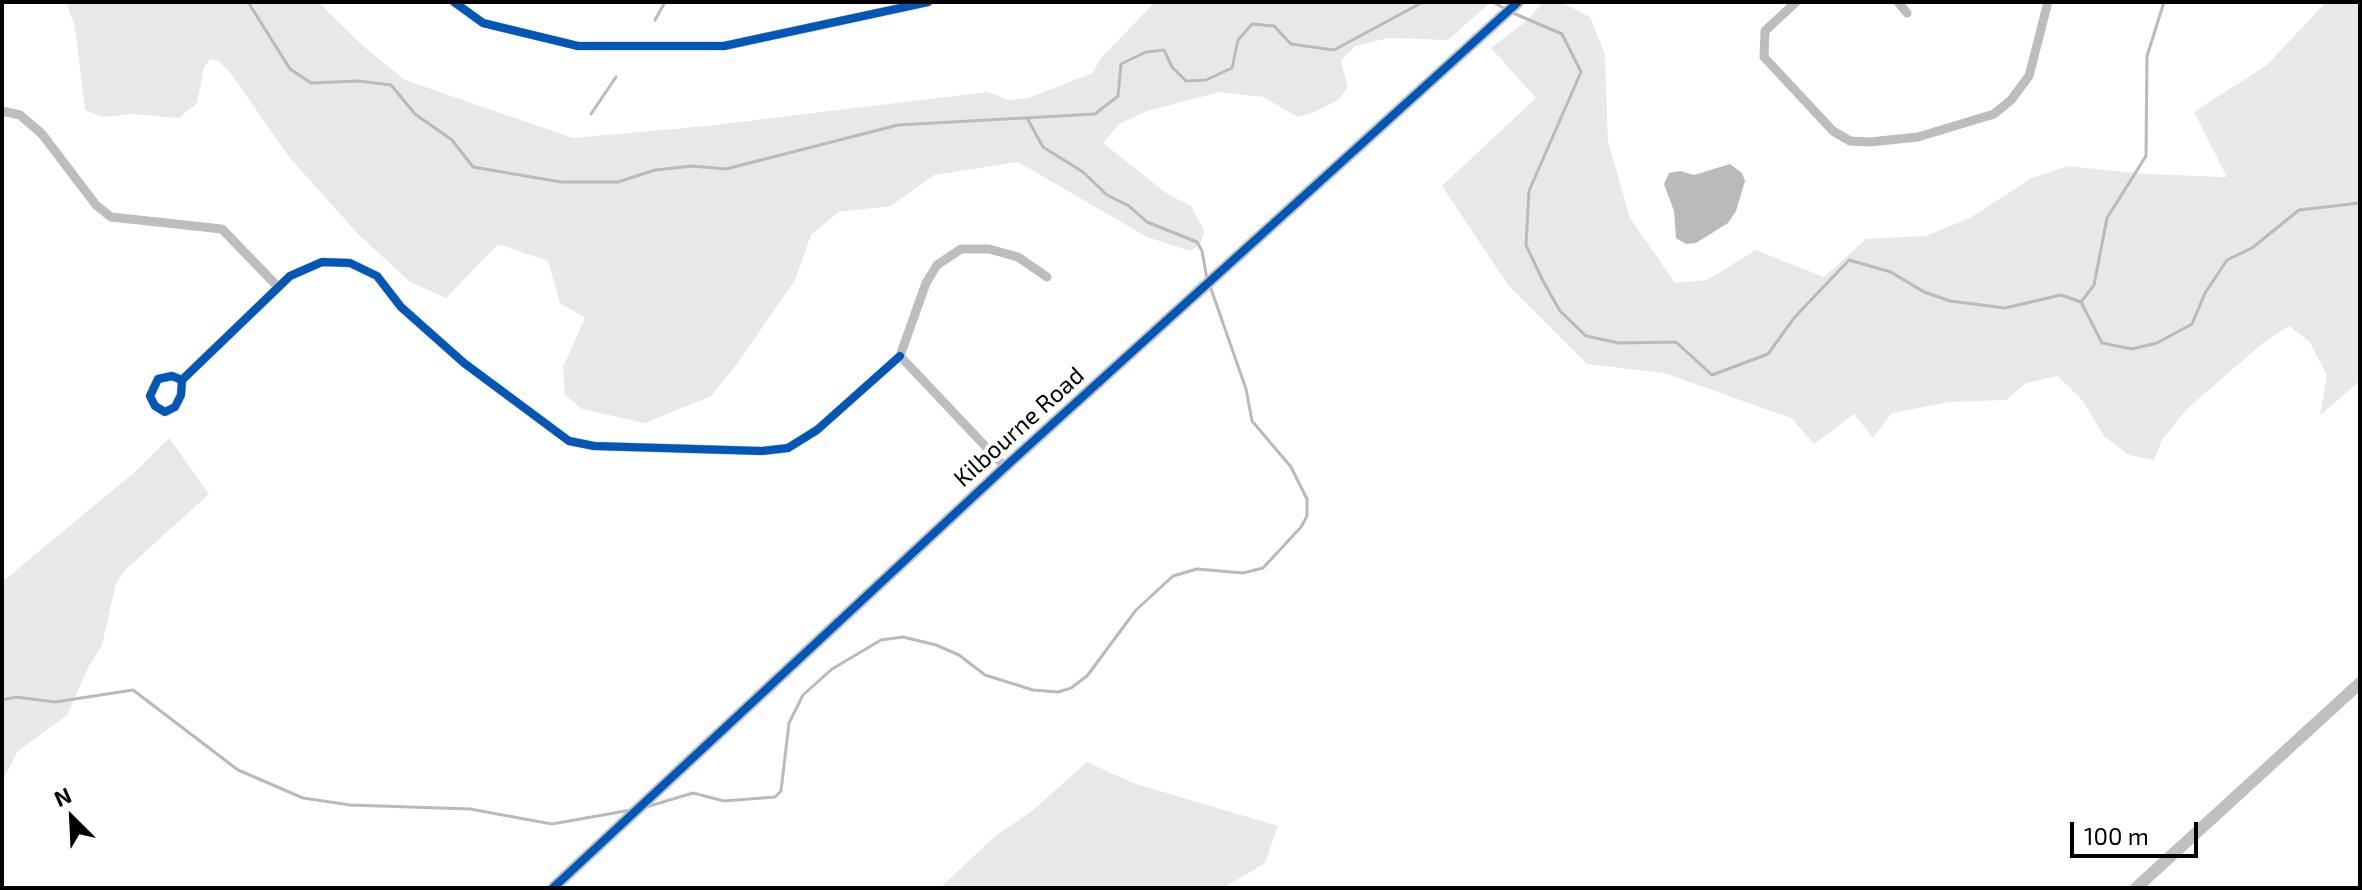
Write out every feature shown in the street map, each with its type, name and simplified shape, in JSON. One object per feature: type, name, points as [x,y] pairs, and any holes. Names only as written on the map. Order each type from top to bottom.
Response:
[{"type":"street","points":[[454,2],[483,23],[578,46],[712,46],[928,2]]},
{"type":"street","name":"Kilbourne Road","points":[[553,888],[1005,467],[1518,2]]},
{"type":"street","points":[[1796,2],[1765,31],[1764,57],[1833,131],[1850,141],[1870,142],[1918,137],[1994,114],[2011,100],[2029,76],[2048,2]]},
{"type":"street","points":[[1898,2],[1907,13]]},
{"type":"street","points":[[2,111],[20,115],[42,134],[96,205],[111,217],[222,229],[278,287]]},
{"type":"street","points":[[182,380],[290,276],[322,262],[350,263],[377,276],[433,337],[569,441],[617,449],[788,448],[817,430],[900,356],[926,283],[937,265],[961,249],[989,249],[1018,257],[1047,277]]},
{"type":"street","points":[[900,356],[1005,467]]},
{"type":"street","points":[[2136,888],[2360,683]]},
{"type":"shaded area","points":[[66,2],[318,2],[363,46],[405,80],[573,138],[707,126],[987,92],[1009,100],[1028,98],[1093,73],[1100,59],[1155,2],[1491,2],[1448,40],[1389,38],[1355,46],[1341,61],[1348,87],[1338,100],[1312,113],[1298,117],[1263,97],[1220,92],[1147,111],[1119,124],[1103,143],[1169,195],[1191,206],[1204,230],[1201,243],[1190,251],[1147,237],[1018,162],[934,175],[891,206],[838,212],[811,235],[795,280],[711,396],[645,423],[582,409],[565,395],[563,367],[585,318],[560,303],[548,261],[498,244],[446,298],[410,282],[357,233],[290,158],[229,71],[217,60],[210,59],[204,67],[197,103],[179,118],[134,114],[102,117],[85,110],[75,27]]},
{"type":"shaded area","points":[[1543,2],[1561,2],[1590,17],[1605,55],[1608,141],[1630,218],[1675,283],[1707,280],[1756,250],[1824,277],[1866,239],[1926,236],[1970,218],[2032,178],[2068,166],[2143,174],[2227,177],[2194,112],[2267,65],[2326,2],[2360,2],[2360,381],[2320,415],[2327,375],[2309,341],[2289,326],[2264,342],[2188,408],[2162,440],[2154,460],[2129,455],[2104,436],[2083,401],[2058,376],[2026,383],[2006,400],[1949,402],[1892,413],[1873,438],[1854,414],[1814,444],[1791,418],[1664,373],[1587,364],[1508,285],[1442,186],[1536,98],[1491,48],[1528,20]]},
{"type":"shaded area","points":[[1730,164],[1742,173],[1745,181],[1736,211],[1728,223],[1696,243],[1686,244],[1676,238],[1674,211],[1664,184],[1669,173],[1680,171],[1694,175]]},
{"type":"shaded area","points":[[169,438],[209,494],[124,571],[116,584],[102,645],[67,715],[18,751],[2,781],[2,582],[136,471]]},
{"type":"shaded area","points":[[1087,762],[1133,783],[1278,826],[1265,863],[1223,888],[940,888],[994,837],[1032,811]]},
{"type":"waterway","points":[[248,2],[290,69],[311,83],[358,81],[391,85],[415,114],[452,140],[473,167],[561,182],[618,182],[655,170],[692,166],[726,169],[898,125],[1095,114],[1118,96],[1121,64],[1146,52],[1164,50],[1172,67],[1186,81],[1206,80],[1232,68],[1238,40],[1252,24],[1274,26],[1291,44],[1334,50],[1423,2]]},
{"type":"waterway","points":[[655,20],[665,2]]},
{"type":"waterway","points":[[1492,2],[1506,9]]},
{"type":"waterway","points":[[2081,302],[2094,285],[2107,218],[2146,156],[2147,56],[2164,2]]},
{"type":"waterway","points":[[1513,13],[1562,34],[1581,72],[1529,191],[1526,245],[1543,281],[1560,311],[1586,336],[1619,343],[1676,342],[1712,375],[1768,354],[1794,318],[1849,260],[1891,272],[1924,292],[1950,301],[2005,308],[2061,295],[2081,302],[2102,343],[2132,349],[2157,343],[2192,324],[2205,293],[2227,260],[2252,248],[2299,210],[2360,203]]},
{"type":"waterway","points":[[591,114],[616,77]]},
{"type":"waterway","points":[[1027,118],[1043,147],[1083,172],[1107,195],[1129,206],[1147,222],[1197,242],[1202,251],[1207,279]]},
{"type":"waterway","points":[[646,807],[693,793],[724,801],[775,797],[781,791],[789,723],[803,695],[832,669],[881,640],[903,637],[936,645],[959,655],[985,675],[1033,690],[1058,692],[1071,688],[1087,676],[1136,610],[1173,576],[1197,569],[1243,573],[1263,568],[1301,527],[1307,516],[1307,499],[1291,467],[1252,421],[1246,389],[1210,286]]},
{"type":"waterway","points":[[2,700],[16,697],[55,702],[133,690],[238,770],[303,798],[350,805],[470,809],[552,824],[631,810]]},
{"type":"cycle path","points":[[454,2],[483,23],[578,46],[724,46],[928,2]]},
{"type":"cycle path","points":[[553,888],[1005,467],[1518,2]]},
{"type":"cycle path","points":[[182,380],[172,376],[158,379],[150,396],[155,406],[165,412],[175,407],[181,395],[182,380],[290,276],[322,262],[350,263],[377,276],[401,307],[464,363],[569,441],[594,446],[762,451],[788,448],[817,430],[900,356]]}]
